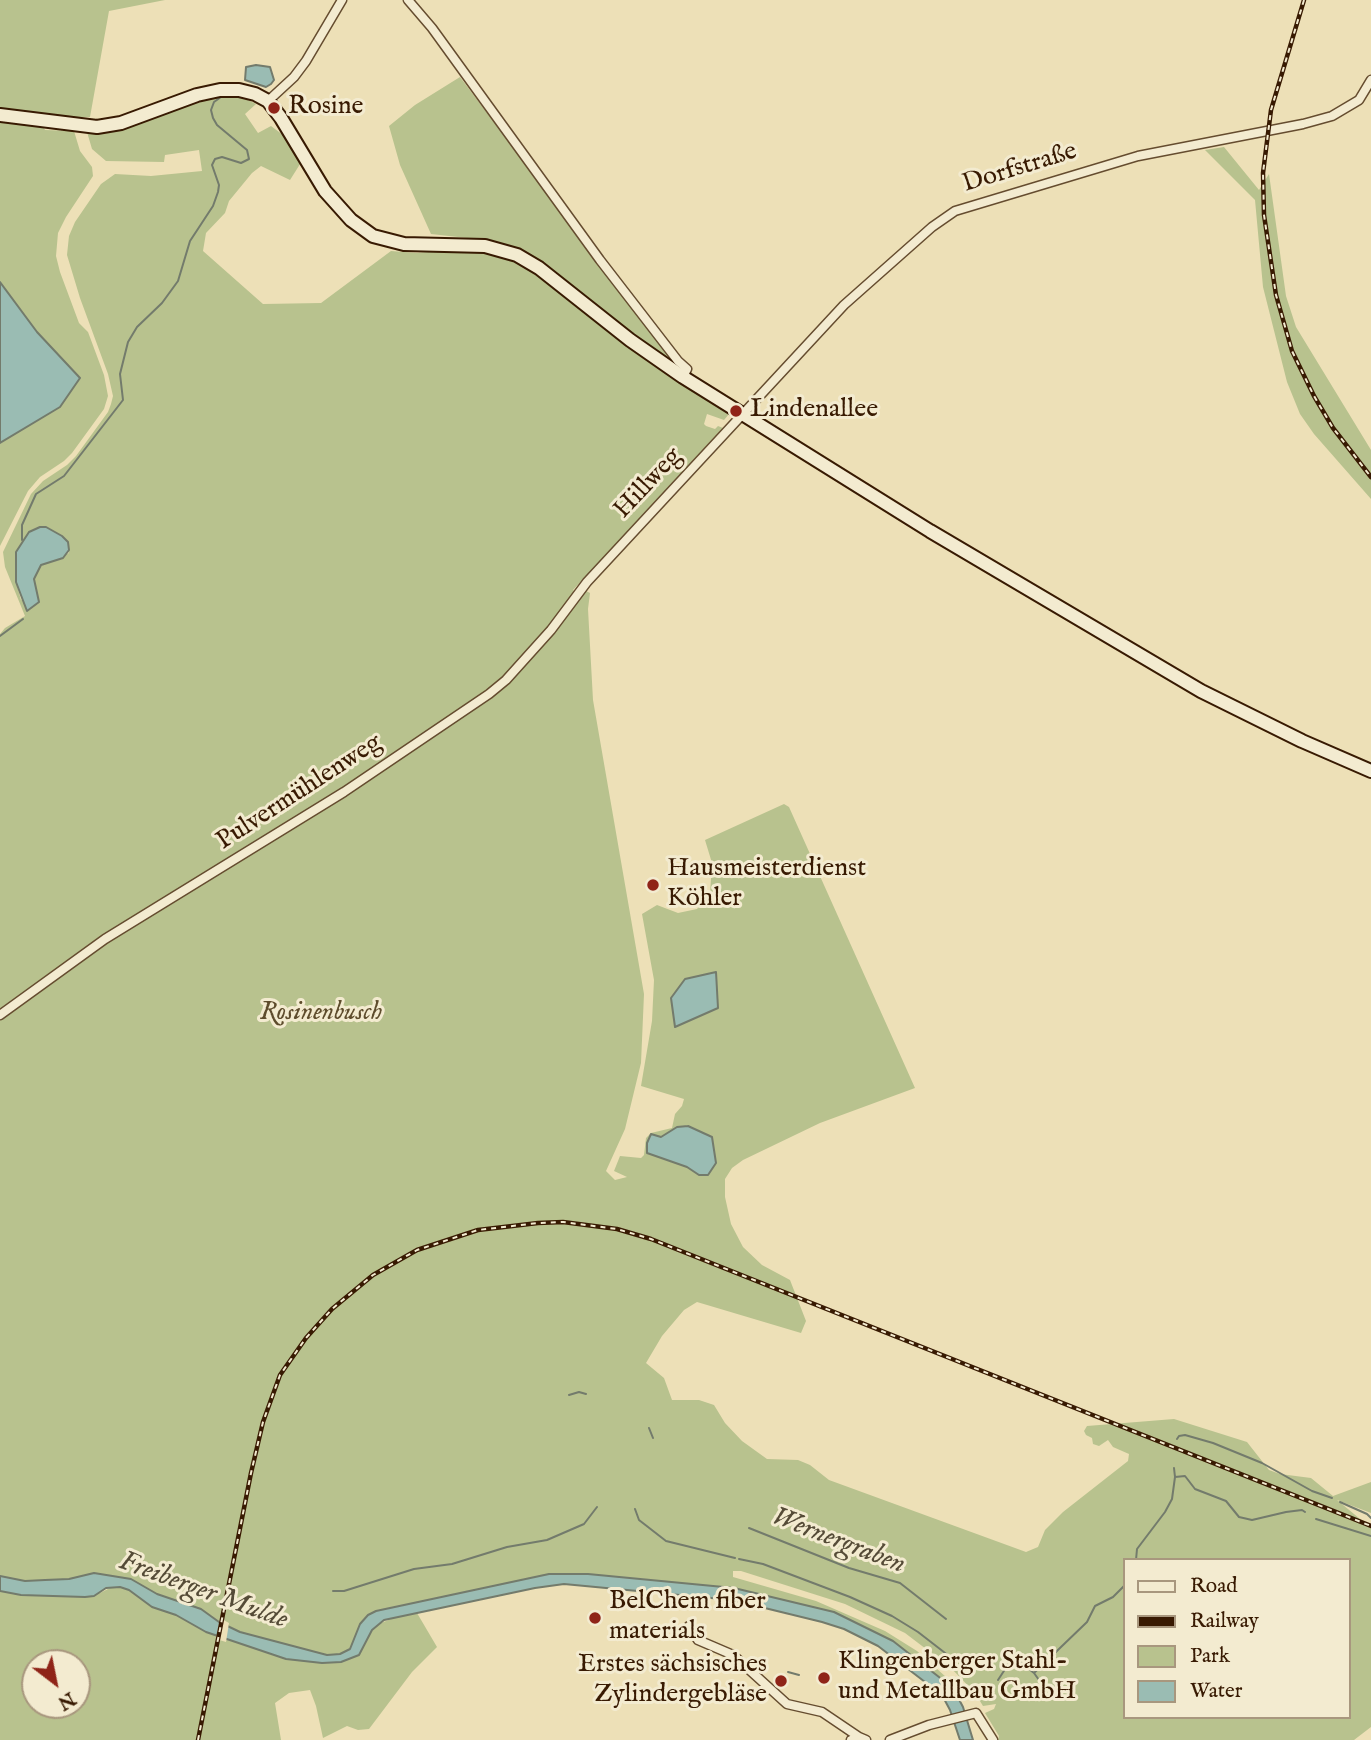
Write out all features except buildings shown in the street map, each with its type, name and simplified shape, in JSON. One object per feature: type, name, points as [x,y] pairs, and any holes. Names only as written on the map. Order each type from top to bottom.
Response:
[{"type":"main road","points":[[0,115],[97,127],[121,123],[220,90],[248,92],[268,101],[325,191],[351,220],[373,236],[404,244],[485,246],[517,255],[539,268],[629,340],[683,377],[930,531],[1201,691],[1302,741],[1371,771]]},
{"type":"street","points":[[268,101],[295,77],[342,0]]},
{"type":"street","points":[[408,0],[432,28],[600,260],[687,369],[683,377]]},
{"type":"street","name":"Dorfstraße","points":[[743,415],[844,305],[932,227],[955,211],[1138,156],[1332,116],[1345,111],[1359,100],[1371,80]]},
{"type":"street","name":"Hillweg","points":[[587,582],[743,415]]},
{"type":"street","name":"Pulvermühlenweg","points":[[0,1015],[105,940],[344,792],[489,694],[523,663],[587,582]]},
{"type":"street","points":[[689,1626],[698,1640],[733,1655],[787,1704],[821,1712],[859,1739]]},
{"type":"street","points":[[890,1740],[976,1713],[993,1740]]},
{"type":"green space","points":[[0,0],[165,0],[109,11],[90,117],[70,117],[0,110]]},
{"type":"green space","points":[[460,77],[681,371],[625,333],[543,265],[518,248],[494,241],[431,234],[400,165],[389,126],[415,105]]},
{"type":"green space","name":"Rosinenbusch","points":[[224,94],[236,94],[256,104],[245,114],[258,133],[271,126],[287,138],[302,161],[290,180],[261,166],[229,201],[225,213],[206,233],[203,251],[263,304],[321,303],[391,251],[417,253],[472,248],[492,250],[531,268],[660,370],[729,414],[724,420],[707,414],[704,424],[706,426],[723,428],[573,590],[581,596],[586,591],[590,593],[588,609],[593,700],[644,994],[641,1063],[625,1129],[606,1171],[615,1180],[627,1177],[614,1171],[620,1156],[641,1158],[644,1155],[646,1138],[651,1133],[672,1128],[675,1114],[684,1099],[641,1086],[652,1021],[654,980],[642,914],[657,905],[678,913],[697,909],[710,894],[712,863],[705,840],[784,804],[789,807],[915,1088],[820,1123],[743,1160],[732,1168],[725,1179],[725,1197],[731,1224],[743,1247],[762,1265],[790,1280],[806,1321],[801,1333],[697,1302],[684,1310],[662,1336],[646,1363],[664,1378],[672,1400],[699,1400],[714,1405],[725,1423],[742,1441],[767,1459],[798,1460],[810,1465],[829,1480],[1026,1552],[1038,1547],[1045,1530],[1063,1512],[1128,1461],[1129,1454],[1113,1447],[1108,1440],[1099,1446],[1093,1444],[1092,1438],[1084,1431],[1087,1426],[1174,1419],[1247,1442],[1269,1470],[1311,1478],[1333,1496],[1371,1482],[1371,1513],[1337,1500],[1371,1528],[1371,1727],[1354,1740],[998,1740],[999,1736],[985,1713],[994,1709],[996,1704],[983,1706],[975,1693],[951,1668],[905,1633],[845,1604],[741,1571],[733,1571],[733,1577],[816,1601],[885,1631],[917,1651],[956,1686],[953,1688],[893,1641],[834,1612],[734,1588],[588,1574],[549,1574],[376,1611],[354,1638],[350,1649],[340,1654],[327,1655],[240,1632],[201,1609],[157,1594],[131,1579],[94,1573],[69,1579],[25,1581],[0,1576],[0,634],[25,616],[5,567],[3,552],[31,494],[43,481],[76,456],[108,412],[113,396],[67,255],[69,236],[75,222],[101,184],[115,174],[151,176],[202,171],[199,150],[165,155],[164,162],[106,161],[92,149],[87,132],[122,127]],"holes":[[[46,527],[62,536],[69,553],[41,565],[34,579],[37,591],[21,600],[16,582],[16,552],[29,532]]]},
{"type":"green space","points":[[0,122],[43,126],[45,130],[74,131],[80,151],[92,167],[93,176],[58,233],[56,256],[79,323],[88,332],[104,375],[108,396],[104,409],[72,453],[40,477],[28,491],[0,546],[0,443],[60,407],[80,378],[37,332],[0,282]]},
{"type":"green space","points":[[1224,147],[1259,190],[1269,174],[1286,296],[1296,327],[1371,450],[1371,499],[1300,414],[1287,382],[1263,287],[1255,200],[1205,150]]},
{"type":"green space","points":[[114,1586],[129,1590],[152,1607],[176,1615],[206,1632],[286,1659],[341,1662],[376,1625],[417,1613],[437,1647],[412,1672],[369,1729],[358,1730],[347,1726],[323,1738],[310,1690],[289,1693],[275,1703],[281,1740],[0,1740],[0,1591],[21,1595],[100,1593]]},
{"type":"water","points":[[246,67],[270,67],[274,80],[271,84],[266,87],[245,80]]},
{"type":"water","points":[[0,282],[37,332],[80,378],[60,407],[0,443]]},
{"type":"water","points":[[46,527],[62,536],[68,542],[69,550],[63,558],[41,565],[34,579],[39,602],[27,611],[16,582],[16,552],[29,532]]},
{"type":"water","points":[[716,972],[718,1008],[675,1027],[671,998],[685,979]]},
{"type":"water","points":[[688,1126],[712,1137],[716,1163],[708,1175],[699,1175],[687,1167],[647,1153],[651,1134],[661,1137],[677,1127]]},
{"type":"water","points":[[94,1573],[131,1579],[157,1594],[201,1609],[240,1632],[327,1655],[340,1654],[350,1649],[360,1624],[376,1611],[549,1574],[588,1574],[734,1588],[834,1612],[893,1641],[953,1688],[963,1707],[973,1740],[960,1740],[942,1695],[878,1646],[844,1629],[822,1622],[732,1600],[564,1584],[535,1588],[384,1620],[372,1630],[359,1655],[341,1662],[322,1663],[286,1659],[206,1632],[176,1615],[152,1607],[129,1590],[120,1587],[106,1588],[94,1596],[85,1597],[21,1595],[0,1591],[0,1576],[25,1581],[69,1579]]},
{"type":"pier","points":[[220,1618],[229,1623],[226,1642],[216,1639]]},
{"type":"waterway","points":[[22,540],[22,525],[36,494],[64,476],[123,400],[120,374],[128,342],[137,327],[162,303],[178,281],[190,241],[213,206],[218,192],[219,185],[212,165],[215,159],[222,157],[241,163],[249,159],[247,150],[217,125],[213,118],[211,110],[214,102],[221,97]]},
{"type":"waterway","points":[[0,636],[23,619]]},
{"type":"waterway","name":"Wernergraben","points":[[569,1395],[579,1392],[586,1394]]},
{"type":"waterway","name":"Wernergraben","points":[[649,1428],[653,1438]]},
{"type":"waterway","points":[[1177,1439],[1185,1435],[1213,1443],[1262,1463],[1312,1491],[1332,1498]]},
{"type":"waterway","points":[[1174,1468],[1175,1477]]},
{"type":"waterway","points":[[1136,1558],[1137,1549],[1172,1499],[1175,1477],[1185,1476],[1195,1489],[1226,1501],[1239,1517],[1252,1520],[1286,1512],[1305,1512]]},
{"type":"waterway","points":[[1340,1502],[1371,1518]]},
{"type":"waterway","points":[[333,1591],[344,1591],[414,1569],[452,1564],[507,1547],[547,1540],[584,1524],[597,1507]]},
{"type":"waterway","points":[[635,1509],[639,1520],[666,1541],[735,1558]]},
{"type":"waterway","points":[[1316,1519],[1371,1536]]},
{"type":"waterway","name":"Wernergraben","points":[[749,1528],[849,1568],[900,1583],[946,1619]]},
{"type":"waterway","points":[[739,1559],[763,1564],[892,1616],[949,1656]]},
{"type":"waterway","points":[[1034,1673],[1087,1622],[1095,1606],[1113,1597],[1122,1588]]},
{"type":"waterway","name":"Wernergraben","points":[[1011,1655],[1039,1680]]},
{"type":"waterway","points":[[998,1680],[1013,1657]]},
{"type":"waterway","points":[[788,1672],[799,1675]]},
{"type":"railway","points":[[1304,0],[1271,110],[1263,173],[1264,215],[1276,295],[1292,351],[1333,428],[1371,477]]},
{"type":"railway","points":[[198,1740],[251,1473],[263,1422],[280,1375],[306,1338],[332,1309],[373,1275],[417,1250],[478,1230],[563,1222],[617,1229],[651,1239],[1371,1526]]},
{"type":"place","name":"Rosine","points":[[274,108]]},
{"type":"place","name":"Lindenallee","points":[[736,411]]},
{"type":"place","name":"Hausmeisterdienst Köhler","points":[[653,885]]},
{"type":"place","name":"BelChem fiber materials","points":[[595,1618]]},
{"type":"place","name":"Klingenberger Stahl- und Metallbau GmbH","points":[[824,1678]]},
{"type":"place","name":"Erstes sächsisches Zylindergebläse","points":[[781,1681]]},
{"type":"water label","name":"Freiberger Mulde","points":[[203,1592]]}]
